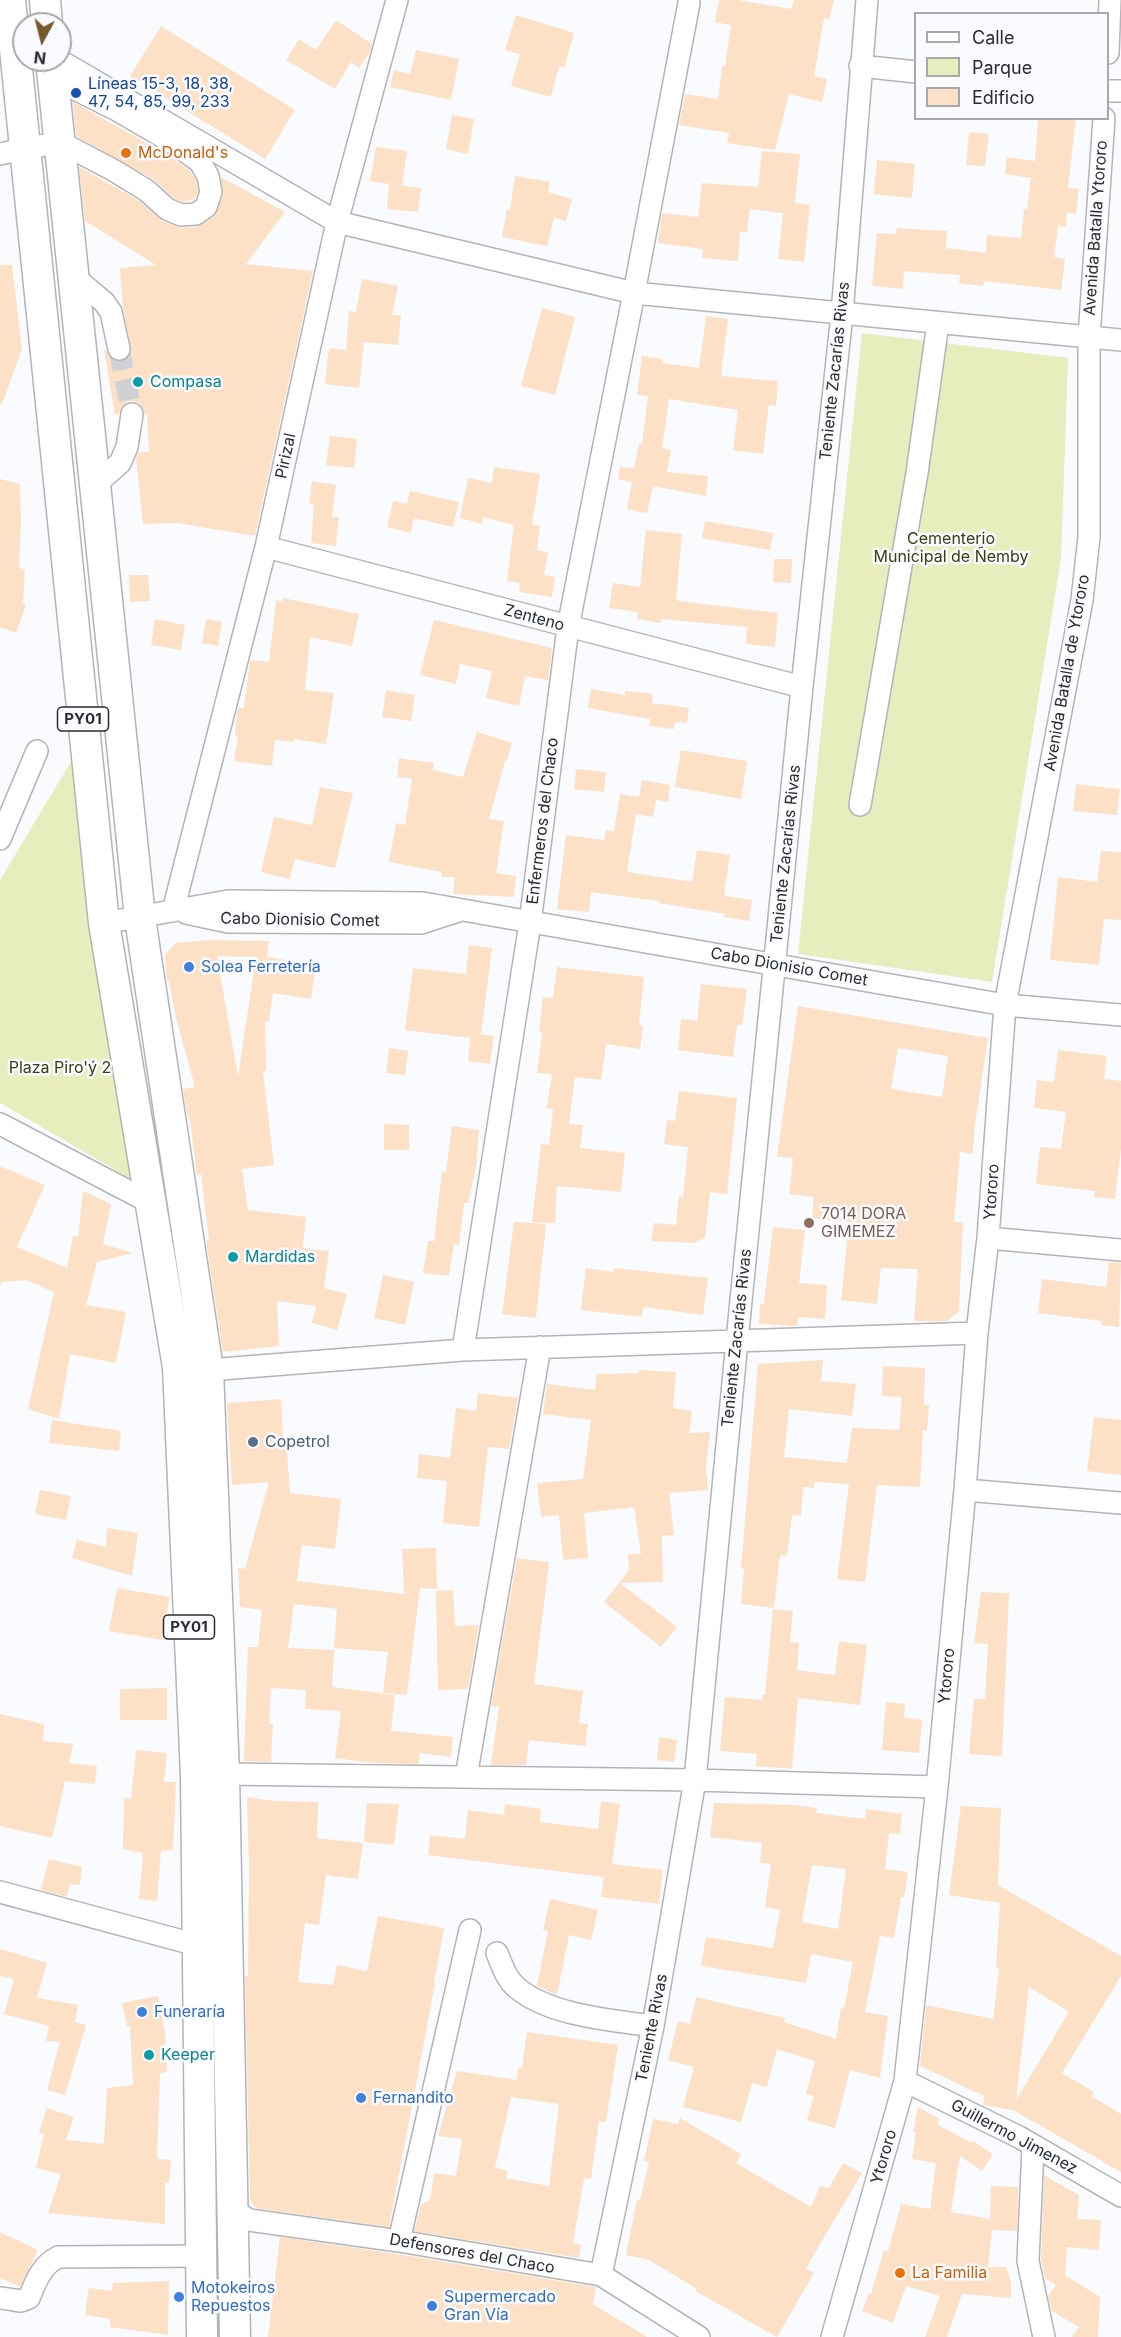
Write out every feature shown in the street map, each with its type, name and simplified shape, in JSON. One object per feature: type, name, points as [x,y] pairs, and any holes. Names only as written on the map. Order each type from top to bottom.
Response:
[{"type":"highway","name":"PY01","points":[[10,0],[13,151],[63,514],[104,923],[178,1366],[196,1775],[202,2337]]},
{"type":"highway","name":"PY01","points":[[54,72],[73,276],[140,918],[208,1370],[224,1774],[235,2337]]},
{"type":"highway","points":[[63,514],[96,499]]},
{"type":"street","name":"Pirizal","points":[[175,911],[266,547],[338,222],[397,0]]},
{"type":"street","name":"Teniente Zacarías Rivas","points":[[696,1780],[736,1341],[842,314],[867,0]]},
{"type":"street","points":[[1109,18],[1110,0]]},
{"type":"street","name":"Enfermeros del Chaco","points":[[463,1350],[530,922],[568,627],[688,3]]},
{"type":"street","points":[[860,66],[914,72]]},
{"type":"street","points":[[13,151],[60,142],[146,190],[167,209],[181,214],[196,214],[206,207],[211,192],[208,176],[200,162],[175,144],[115,110],[62,72]]},
{"type":"street","points":[[65,72],[338,222],[634,293],[1121,340]]},
{"type":"street","name":"Avenida Batalla Ytororo","points":[[1089,338],[1104,120]]},
{"type":"street","points":[[73,276],[104,302],[111,312],[119,349]]},
{"type":"street","points":[[860,806],[917,473],[938,323]]},
{"type":"street","name":"Avenida Batalla de Ytororo","points":[[1005,1005],[1082,600],[1089,537],[1089,338]]},
{"type":"street","points":[[96,499],[120,463],[127,447],[132,414]]},
{"type":"street","name":"Zenteno","points":[[266,547],[802,687]]},
{"type":"street","points":[[0,839],[38,751]]},
{"type":"street","name":"Cabo Dionisio Comet","points":[[104,923],[175,911],[228,922],[421,923],[459,911],[1005,1005],[1121,1015]]},
{"type":"street","name":"Ytororo","points":[[832,2337],[905,2081],[937,1787],[965,1490],[988,1238],[1005,1005]]},
{"type":"street","points":[[0,1124],[151,1203]]},
{"type":"street","points":[[988,1238],[1121,1250]]},
{"type":"street","points":[[208,1370],[463,1350],[978,1333]]},
{"type":"street","points":[[466,1777],[540,1347]]},
{"type":"street","points":[[965,1490],[1121,1503]]},
{"type":"street","points":[[224,1774],[696,1780],[937,1787]]},
{"type":"street","name":"Teniente Rivas","points":[[601,2275],[653,2026],[696,1780]]},
{"type":"street","points":[[0,1892],[197,1945]]},
{"type":"street","points":[[399,2241],[470,1930]]},
{"type":"street","points":[[497,1953],[504,1972],[516,1988],[540,2002],[576,2014],[653,2026]]},
{"type":"street","name":"Guillermo Jimenez","points":[[905,2081],[1033,2146],[1121,2196]]},
{"type":"street","points":[[1033,2146],[1028,2261],[1044,2337]]},
{"type":"street","name":"Defensores del Chaco","points":[[232,2209],[249,2220],[399,2241],[601,2275],[699,2337]]},
{"type":"street","points":[[0,2298],[21,2301],[29,2298],[40,2273],[48,2263],[58,2257],[202,2256]]},
{"type":"green space","name":"Cementerio Municipal de Ñemby","points":[[862,333],[1068,358],[1061,559],[992,982],[798,954]]},
{"type":"green space","name":"Plaza Piro'ý 2","points":[[72,760],[138,1183],[0,1103],[0,880]]},
{"type":"building","points":[[719,0],[738,0],[791,9],[794,0],[834,0],[829,20],[824,18],[814,76],[827,79],[822,102],[789,94],[775,150],[727,143],[729,133],[679,125],[685,94],[718,99],[731,25],[715,22]]},
{"type":"building","points":[[516,15],[574,33],[564,68],[559,66],[551,97],[511,86],[520,54],[505,50]]},
{"type":"building","points":[[336,20],[372,44],[370,52],[359,68],[351,62],[335,89],[286,60],[299,39],[316,50]]},
{"type":"building","points":[[161,26],[295,110],[265,159],[130,76]]},
{"type":"building","points":[[416,50],[459,59],[451,100],[390,87],[394,70],[410,74]]},
{"type":"building","points":[[73,102],[168,155],[190,171],[196,180],[198,191],[195,199],[183,202],[174,198],[153,179],[76,136]]},
{"type":"building","points":[[452,115],[474,119],[468,154],[446,149]]},
{"type":"building","points":[[1038,120],[1076,120],[1068,188],[1079,189],[1076,214],[1067,213],[1066,227],[1058,226],[1054,257],[1065,259],[1061,290],[984,281],[983,286],[959,283],[960,275],[904,271],[903,289],[872,286],[877,233],[896,234],[897,228],[947,231],[946,248],[986,253],[987,235],[1021,238],[1024,209],[1027,209],[1031,178],[1005,174],[1007,157],[1035,161]]},
{"type":"building","points":[[969,132],[989,134],[985,166],[966,165]]},
{"type":"building","points":[[376,147],[407,151],[402,186],[370,181]]},
{"type":"building","points":[[762,151],[800,154],[795,203],[810,205],[804,262],[778,259],[783,213],[750,209],[747,232],[740,232],[738,261],[702,258],[703,249],[658,243],[662,213],[698,217],[702,183],[758,187]]},
{"type":"building","points":[[877,160],[915,164],[912,198],[874,194]]},
{"type":"building","points":[[79,167],[138,200],[162,221],[181,228],[197,227],[214,217],[223,195],[221,177],[285,212],[246,264],[313,271],[255,536],[177,523],[143,524],[136,458],[139,452],[149,452],[147,414],[144,414],[140,404],[133,401],[127,402],[119,414],[115,415],[104,350],[116,361],[127,359],[131,352],[123,308],[120,268],[156,265],[85,221]]},
{"type":"building","points":[[515,176],[550,182],[548,192],[572,199],[566,221],[554,218],[547,246],[502,237],[507,209],[510,210]]},
{"type":"building","points":[[389,184],[421,188],[418,212],[387,209]]},
{"type":"building","points":[[0,265],[12,265],[22,349],[2,404],[0,404]]},
{"type":"building","points":[[362,279],[398,286],[392,315],[401,315],[398,345],[364,342],[359,388],[325,384],[329,348],[346,350],[349,311],[356,312]]},
{"type":"building","points":[[542,308],[575,317],[555,395],[521,386]]},
{"type":"building","points":[[706,316],[728,319],[721,376],[778,381],[776,406],[769,405],[763,454],[733,450],[738,410],[669,399],[662,448],[671,450],[667,472],[708,476],[706,496],[653,486],[647,513],[627,509],[632,482],[618,479],[620,467],[634,468],[639,444],[642,444],[648,396],[637,395],[642,356],[663,359],[662,363],[699,368]]},
{"type":"building","points":[[330,436],[357,439],[354,468],[326,465]]},
{"type":"building","points":[[494,467],[540,474],[532,525],[540,526],[537,550],[548,552],[544,575],[555,577],[552,597],[519,592],[520,583],[507,581],[514,525],[483,517],[482,524],[460,518],[468,478],[492,483]]},
{"type":"building","points":[[0,479],[20,484],[19,567],[25,570],[23,603],[26,605],[16,633],[0,627]]},
{"type":"building","points":[[312,481],[336,485],[332,517],[339,517],[336,546],[311,543],[314,505],[309,504]]},
{"type":"building","points":[[410,491],[459,502],[453,527],[414,518],[411,533],[387,527],[393,501],[407,504]]},
{"type":"building","points":[[705,521],[773,533],[770,550],[702,538]]},
{"type":"building","points":[[646,530],[682,534],[676,599],[778,613],[775,647],[746,644],[747,627],[661,619],[661,623],[637,619],[638,612],[609,608],[613,583],[640,587]]},
{"type":"building","points":[[774,559],[792,559],[791,583],[773,582]]},
{"type":"building","points":[[129,575],[148,575],[150,601],[130,602]]},
{"type":"building","points":[[283,598],[359,614],[352,646],[310,637],[305,690],[334,693],[326,744],[294,739],[294,742],[275,740],[272,766],[234,761],[238,737],[235,736],[237,713],[238,708],[244,708],[250,660],[269,662],[276,600],[282,602]]},
{"type":"building","points":[[155,619],[185,625],[181,650],[151,645]]},
{"type":"building","points":[[206,619],[222,622],[218,646],[202,643]]},
{"type":"building","points":[[434,620],[552,648],[548,680],[525,676],[519,706],[486,698],[492,671],[460,664],[456,684],[420,675]]},
{"type":"building","points":[[591,689],[625,695],[625,691],[653,694],[652,703],[689,708],[687,723],[675,722],[674,729],[649,726],[650,719],[588,708]]},
{"type":"building","points":[[386,690],[415,695],[411,721],[382,717]]},
{"type":"building","points":[[477,732],[512,743],[489,819],[504,821],[496,873],[516,876],[514,897],[453,894],[455,877],[442,877],[442,872],[389,862],[396,823],[405,825],[412,779],[397,777],[399,758],[434,763],[433,770],[463,777]]},
{"type":"building","points":[[681,750],[747,761],[741,799],[675,787]]},
{"type":"building","points":[[576,769],[606,772],[604,792],[574,789]]},
{"type":"building","points":[[642,780],[670,785],[668,802],[656,800],[653,817],[636,814],[627,872],[692,882],[697,850],[730,855],[724,893],[726,893],[725,896],[752,900],[749,921],[724,917],[725,914],[659,903],[659,901],[591,892],[589,912],[557,909],[566,835],[604,840],[606,830],[614,831],[620,794],[639,797]]},
{"type":"building","points":[[1076,784],[1120,789],[1117,815],[1073,811]]},
{"type":"building","points":[[320,787],[353,793],[335,868],[295,859],[290,879],[261,872],[274,817],[312,825]]},
{"type":"building","points":[[1101,851],[1121,852],[1121,920],[1104,919],[1099,965],[1050,960],[1058,877],[1097,882]]},
{"type":"building","points":[[209,940],[269,941],[267,957],[316,965],[311,999],[273,993],[269,1022],[265,1021],[266,1071],[263,1071],[274,1165],[242,1169],[248,1210],[306,1217],[303,1248],[329,1251],[324,1288],[347,1294],[337,1330],[312,1323],[316,1306],[277,1301],[279,1346],[223,1352],[207,1247],[207,1240],[209,1240],[201,1174],[197,1175],[183,1089],[195,1087],[176,1018],[169,981],[167,981],[165,955],[176,943]],"holes":[[[217,956],[256,957],[238,1077]]]},
{"type":"building","points":[[469,945],[492,948],[481,1034],[494,1036],[490,1064],[468,1061],[470,1038],[405,1030],[413,968],[466,974]]},
{"type":"building","points":[[557,967],[644,977],[639,1025],[643,1026],[640,1049],[606,1044],[601,1080],[575,1077],[569,1124],[583,1125],[580,1148],[625,1153],[621,1192],[557,1186],[555,1223],[532,1222],[541,1144],[549,1145],[553,1109],[547,1108],[552,1074],[537,1073],[542,1032],[539,1032],[543,997],[553,998]]},
{"type":"building","points":[[701,984],[747,989],[742,1025],[737,1025],[733,1057],[678,1050],[681,1019],[697,1021]]},
{"type":"building","points":[[798,1006],[988,1038],[972,1154],[960,1152],[954,1222],[963,1222],[959,1311],[947,1321],[914,1321],[918,1269],[881,1268],[877,1304],[841,1300],[849,1222],[812,1218],[814,1197],[789,1194],[793,1158],[777,1157]],"holes":[[[898,1048],[948,1056],[942,1097],[891,1089]]]},
{"type":"building","points":[[389,1048],[408,1051],[405,1075],[386,1073]]},
{"type":"building","points":[[1058,1050],[1107,1056],[1104,1079],[1121,1081],[1121,1149],[1115,1199],[1094,1197],[1095,1191],[1036,1184],[1040,1147],[1061,1149],[1066,1112],[1034,1108],[1037,1080],[1054,1082]]},
{"type":"building","points":[[679,1091],[737,1098],[727,1194],[710,1192],[705,1238],[694,1243],[651,1241],[654,1223],[676,1225],[679,1196],[683,1197],[688,1147],[664,1144],[667,1120],[675,1121]]},
{"type":"building","points":[[384,1124],[409,1125],[409,1150],[384,1150]]},
{"type":"building","points":[[452,1126],[479,1130],[476,1167],[468,1203],[464,1203],[459,1245],[454,1244],[449,1276],[423,1273],[428,1241],[434,1241],[442,1172],[446,1173]]},
{"type":"building","points":[[0,1166],[45,1185],[17,1247],[67,1268],[73,1236],[78,1237],[83,1191],[111,1204],[103,1244],[133,1253],[97,1262],[86,1305],[126,1312],[116,1363],[70,1354],[59,1419],[28,1409],[54,1292],[26,1280],[2,1282],[0,1286]]},
{"type":"building","points":[[514,1222],[546,1224],[536,1318],[502,1314]]},
{"type":"building","points":[[773,1227],[805,1230],[799,1283],[827,1285],[825,1319],[798,1317],[797,1326],[759,1324],[760,1304],[764,1304]]},
{"type":"building","points":[[1109,1262],[1121,1263],[1119,1327],[1101,1325],[1102,1321],[1038,1313],[1042,1279],[1106,1287]]},
{"type":"building","points":[[586,1268],[613,1272],[614,1268],[708,1278],[703,1315],[643,1307],[642,1317],[581,1310]]},
{"type":"building","points":[[383,1275],[414,1282],[405,1325],[374,1318]]},
{"type":"building","points":[[823,1360],[821,1381],[856,1384],[852,1416],[789,1409],[784,1457],[847,1463],[852,1428],[899,1430],[902,1397],[882,1396],[883,1366],[925,1368],[924,1405],[929,1405],[927,1431],[923,1430],[920,1487],[877,1485],[865,1582],[837,1579],[849,1484],[814,1482],[814,1488],[803,1487],[801,1516],[792,1515],[787,1556],[780,1555],[774,1608],[741,1604],[744,1569],[741,1569],[758,1364]]},
{"type":"building","points":[[639,1370],[676,1372],[673,1408],[692,1411],[689,1433],[710,1432],[706,1466],[708,1490],[669,1493],[674,1535],[662,1536],[663,1582],[620,1583],[677,1627],[661,1647],[604,1602],[629,1570],[628,1554],[641,1554],[634,1507],[584,1513],[588,1558],[563,1560],[559,1515],[541,1517],[537,1483],[583,1479],[591,1420],[543,1414],[547,1384],[595,1390],[597,1374],[638,1373]]},
{"type":"building","points":[[478,1393],[518,1398],[509,1449],[488,1447],[479,1527],[443,1523],[447,1481],[417,1478],[419,1454],[450,1458],[456,1408],[476,1411]]},
{"type":"building","points":[[281,1399],[290,1493],[341,1499],[335,1549],[302,1545],[297,1581],[404,1594],[402,1549],[436,1548],[437,1589],[420,1588],[407,1695],[383,1693],[388,1652],[334,1648],[337,1609],[294,1604],[288,1648],[334,1650],[332,1687],[395,1695],[391,1731],[453,1737],[451,1757],[420,1753],[419,1764],[374,1763],[335,1758],[341,1711],[305,1709],[306,1690],[271,1688],[269,1724],[273,1724],[271,1762],[244,1761],[248,1647],[258,1647],[262,1610],[240,1607],[238,1568],[245,1569],[269,1482],[232,1485],[227,1403]]},
{"type":"building","points":[[1094,1417],[1121,1420],[1121,1475],[1087,1471]]},
{"type":"building","points":[[52,1420],[121,1431],[119,1451],[49,1443]]},
{"type":"building","points":[[40,1490],[71,1496],[66,1520],[35,1514]]},
{"type":"building","points":[[107,1528],[138,1533],[132,1576],[72,1558],[77,1540],[106,1547]]},
{"type":"building","points":[[517,1558],[549,1562],[534,1684],[583,1691],[579,1723],[588,1724],[585,1746],[529,1740],[526,1765],[491,1765],[499,1707],[491,1706]]},
{"type":"building","points":[[117,1588],[170,1597],[162,1640],[109,1631]]},
{"type":"building","points":[[453,1590],[455,1626],[479,1625],[468,1689],[438,1690],[436,1591]]},
{"type":"building","points":[[981,1592],[1009,1593],[1002,1756],[969,1754],[974,1699],[985,1699],[988,1644],[974,1643]]},
{"type":"building","points":[[773,1609],[793,1611],[790,1642],[799,1643],[797,1670],[835,1675],[839,1641],[867,1645],[860,1705],[798,1698],[792,1769],[756,1766],[757,1754],[720,1751],[725,1697],[762,1700],[762,1695],[765,1695]]},
{"type":"building","points":[[167,1688],[167,1720],[120,1720],[120,1689]]},
{"type":"building","points":[[886,1702],[905,1704],[904,1718],[922,1720],[919,1753],[882,1750]]},
{"type":"building","points":[[0,1714],[44,1724],[43,1741],[73,1744],[69,1763],[97,1766],[95,1784],[65,1781],[52,1838],[0,1826]]},
{"type":"building","points":[[659,1737],[677,1740],[674,1762],[657,1760]]},
{"type":"building","points":[[136,1750],[167,1753],[164,1782],[176,1782],[173,1850],[161,1851],[157,1901],[139,1899],[143,1853],[123,1849],[124,1798],[131,1799]]},
{"type":"building","points":[[247,1797],[274,1801],[318,1802],[317,1838],[363,1843],[358,1879],[326,1875],[319,1925],[305,1923],[298,1982],[333,1985],[337,1965],[367,1971],[378,1916],[444,1928],[389,2227],[256,2208],[250,2200],[245,1976],[248,1976]]},
{"type":"building","points":[[601,1801],[620,1804],[612,1864],[663,1870],[659,1904],[601,1897],[604,1877],[428,1855],[430,1835],[465,1839],[468,1810],[504,1815],[505,1804],[541,1809],[540,1822],[598,1829]]},
{"type":"building","points":[[367,1803],[399,1804],[394,1845],[364,1842]]},
{"type":"building","points":[[714,1803],[793,1805],[817,1808],[816,1813],[865,1819],[866,1809],[902,1814],[900,1834],[889,1833],[885,1869],[908,1872],[904,1897],[901,1897],[894,1938],[880,1936],[865,2012],[888,2016],[880,2078],[850,2070],[835,2128],[807,2120],[814,2096],[806,2094],[815,2061],[777,2049],[767,2087],[752,2083],[741,2122],[683,2107],[694,2067],[668,2060],[678,2021],[690,2024],[696,1997],[785,2018],[784,2022],[836,2039],[841,2008],[844,2009],[853,1962],[811,1954],[806,1983],[701,1966],[706,1937],[773,1948],[780,1910],[765,1907],[771,1864],[760,1863],[762,1843],[710,1837]],"holes":[[[812,1865],[846,1869],[838,1929],[802,1922]]]},
{"type":"building","points":[[961,1806],[1001,1808],[998,1885],[1121,1956],[1121,1976],[1062,2073],[1094,2092],[1091,2096],[1121,2114],[1121,2172],[1013,2110],[983,2105],[984,2096],[920,2066],[926,2005],[993,2019],[999,1969],[996,1967],[1000,1903],[949,1895]],"holes":[[[1029,1987],[1069,2012],[1016,2100]]]},
{"type":"building","points":[[49,1859],[82,1867],[80,1885],[70,1884],[67,1897],[41,1890]]},
{"type":"building","points":[[550,1899],[598,1910],[591,1940],[569,1935],[557,1995],[537,1986],[548,1931],[543,1930]]},
{"type":"building","points":[[0,1949],[47,1963],[37,1998],[78,2005],[75,2022],[86,2025],[65,2095],[47,2090],[60,2042],[46,2041],[49,2026],[4,2014],[14,1979],[0,1976]]},
{"type":"building","points":[[158,1996],[165,2033],[167,2072],[160,2073],[157,2159],[171,2160],[169,2183],[165,2183],[165,2224],[48,2213],[61,2174],[36,2168],[44,2134],[39,2133],[47,2108],[74,2117],[66,2140],[104,2144],[107,2088],[133,2085],[130,2026],[127,2027],[122,2003]]},
{"type":"building","points":[[527,2032],[618,2045],[606,2122],[599,2121],[591,2179],[584,2178],[573,2243],[581,2245],[579,2258],[414,2231],[421,2204],[430,2200],[434,2173],[456,2176],[462,2139],[438,2136],[457,2071],[517,2080],[518,2067],[522,2068]],"holes":[[[511,2097],[559,2104],[549,2186],[506,2178],[508,2171],[495,2168]]]},
{"type":"building","points":[[918,2107],[939,2119],[938,2125],[972,2143],[973,2141],[993,2154],[982,2171],[960,2156],[951,2212],[990,2219],[991,2186],[1018,2187],[1017,2231],[992,2230],[988,2267],[1006,2267],[1011,2281],[1011,2298],[962,2294],[947,2337],[925,2337],[940,2296],[906,2286],[893,2323],[862,2311],[869,2293],[871,2294],[884,2250],[888,2252],[901,2204],[930,2209],[936,2163],[912,2159],[916,2132],[913,2132]]},
{"type":"building","points":[[680,2118],[741,2154],[736,2163],[811,2207],[820,2186],[829,2188],[843,2163],[862,2173],[806,2268],[814,2273],[777,2337],[695,2291],[697,2289],[649,2260],[626,2255],[637,2199],[640,2200],[649,2162],[644,2161],[653,2119],[678,2124]]},
{"type":"building","points":[[1044,2175],[1079,2195],[1077,2219],[1101,2220],[1099,2250],[1067,2247],[1065,2275],[1100,2297],[1098,2337],[1072,2337],[1079,2327],[1052,2311],[1048,2296],[1056,2285],[1045,2278],[1041,2260]]},
{"type":"building","points":[[0,2232],[38,2250],[20,2287],[0,2278]]},
{"type":"building","name":"Supermercado Gran Vía","points":[[280,2237],[596,2287],[593,2304],[647,2337],[268,2337]]},
{"type":"building","points":[[169,2281],[168,2335],[110,2327],[110,2319],[85,2315],[89,2288],[112,2291],[113,2283]]},
{"type":"tunnel","points":[[119,349],[132,414]]},
{"type":"place","name":"Líneas 15-3, 18, 38, 47, 54, 85, 99, 233","points":[[76,93]]},
{"type":"place","name":"McDonald's","points":[[126,153]]},
{"type":"place","name":"Compasa","points":[[138,382]]},
{"type":"place","name":"Solea Ferretería","points":[[189,967]]},
{"type":"place","name":"7014 DORA GIMEMEZ","points":[[809,1223]]},
{"type":"place","name":"Mardidas","points":[[233,1257]]},
{"type":"place","name":"Copetrol","points":[[253,1442]]},
{"type":"place","name":"Funeraría","points":[[142,2012]]},
{"type":"place","name":"Keeper","points":[[149,2055]]},
{"type":"place","name":"Fernandito","points":[[361,2098]]},
{"type":"place","name":"La Familia","points":[[900,2273]]},
{"type":"place","name":"Motokeiros Repuestos","points":[[179,2297]]},
{"type":"place","name":"Supermercado Gran Vía","points":[[432,2306]]}]
